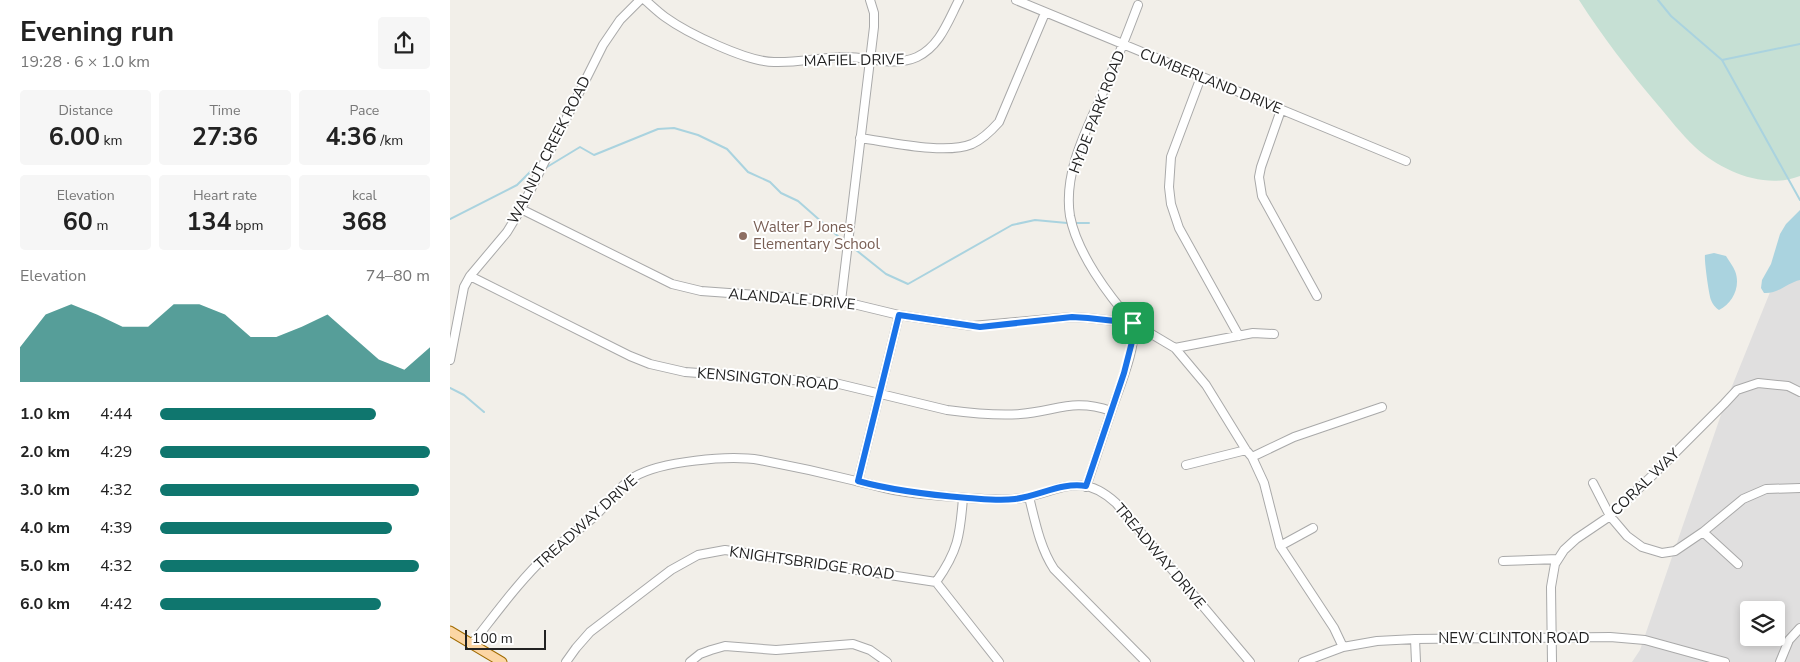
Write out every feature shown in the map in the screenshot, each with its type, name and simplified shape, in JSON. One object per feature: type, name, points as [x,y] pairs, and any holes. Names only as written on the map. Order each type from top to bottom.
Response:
[{"type":"main road","points":[[450,631],[502,662]]},
{"type":"street","name":"WALNUT CREEK ROAD","points":[[450,360],[464,287],[470,276],[502,239],[522,209],[603,45],[620,20],[640,0]]},
{"type":"street","name":"MAFIEL DRIVE","points":[[645,0],[676,24],[734,52],[760,61],[773,62],[847,57],[896,61],[910,59],[925,52],[937,42],[959,0]]},
{"type":"street","points":[[840,300],[870,59],[874,13],[870,0]]},
{"type":"street","name":"CUMBERLAND DRIVE","points":[[1016,0],[1406,161]]},
{"type":"street","name":"HYDE PARK ROAD","points":[[1133,323],[1109,294],[1086,256],[1073,229],[1069,202],[1070,179],[1076,157],[1138,5]]},
{"type":"street","points":[[860,138],[951,149],[977,142],[999,122],[1045,13]]},
{"type":"street","points":[[1201,77],[1171,157],[1169,178],[1171,204],[1179,228],[1239,336]]},
{"type":"street","points":[[1281,110],[1261,167],[1259,177],[1262,196],[1317,296]]},
{"type":"street","name":"ALANDALE DRIVE","points":[[522,209],[672,284],[686,289],[840,300],[899,315],[980,327],[1072,317],[1133,323],[1175,348],[1206,385],[1252,457],[1264,483],[1280,546],[1334,628],[1343,647]]},
{"type":"street","name":"KENSINGTON ROAD","points":[[470,276],[630,356],[668,369],[835,384],[965,413],[1018,414],[1078,405],[1099,407],[1111,412]]},
{"type":"street","points":[[858,481],[899,315]]},
{"type":"street","points":[[1086,486],[1132,346],[1133,323]]},
{"type":"street","points":[[1175,348],[1260,332],[1274,334]]},
{"type":"street","name":"CORAL WAY","points":[[1552,662],[1551,587],[1558,559],[1576,539],[1610,516],[1737,390],[1758,383],[1788,386],[1800,392]]},
{"type":"street","points":[[1252,457],[1294,437],[1382,407]]},
{"type":"street","points":[[1186,465],[1246,450]]},
{"type":"street","name":"TREADWAY DRIVE","points":[[471,644],[542,560],[583,527],[627,482],[642,473],[684,463],[732,458],[758,460],[900,491],[963,498],[997,500],[1029,497],[1070,485],[1086,486],[1103,493],[1116,503],[1250,662]]},
{"type":"street","points":[[1593,483],[1610,516],[1635,543],[1656,552],[1675,550],[1703,532],[1743,499],[1766,490],[1800,488]]},
{"type":"street","points":[[1029,497],[1042,544],[1047,558],[1054,569],[1146,662]]},
{"type":"street","points":[[963,498],[960,536],[954,553],[936,582],[999,662]]},
{"type":"street","points":[[1280,546],[1313,528]]},
{"type":"street","points":[[1703,532],[1738,564]]},
{"type":"street","name":"KNIGHTSBRIDGE ROAD","points":[[566,662],[590,632],[615,612],[670,570],[689,559],[710,552],[735,550],[936,582]]},
{"type":"street","points":[[1502,561],[1558,559]]},
{"type":"street","points":[[1780,662],[1789,640],[1800,628]]},
{"type":"street","name":"NEW CLINTON ROAD","points":[[1303,662],[1343,647],[1377,640],[1610,637],[1646,640],[1725,662]]},
{"type":"street","points":[[1415,639],[1416,662]]},
{"type":"street","points":[[690,662],[705,652],[725,646],[776,650],[853,644],[870,650],[887,662]]},
{"type":"shaded area","points":[[1781,265],[1800,276],[1800,662],[1632,662],[1640,650],[1724,406]]},
{"type":"green space","points":[[1579,0],[1800,0],[1800,176],[1787,180],[1772,181],[1758,179],[1730,170],[1706,156],[1685,137],[1636,79],[1606,40]]},
{"type":"water","points":[[1800,210],[1800,280],[1774,292],[1764,293],[1761,288],[1762,280],[1771,264],[1780,234],[1786,224]]},
{"type":"water","points":[[1714,253],[1726,256],[1737,277],[1735,294],[1719,310],[1711,300],[1705,263],[1705,255]]},
{"type":"waterway","points":[[1658,0],[1671,16],[1722,60],[1800,44]]},
{"type":"waterway","points":[[1722,60],[1800,200]]},
{"type":"waterway","points":[[547,167],[580,147],[594,155],[658,129],[674,128],[698,135],[727,149],[748,172],[770,182],[781,193],[798,201],[840,238]]},
{"type":"waterway","points":[[450,219],[517,185],[537,167]]},
{"type":"waterway","points":[[851,246],[886,274],[908,284],[1012,225],[1035,220],[1067,223]]},
{"type":"waterway","points":[[1076,223],[1089,223]]},
{"type":"waterway","points":[[450,388],[464,395],[484,412]]},
{"type":"place","name":"Walter P Jones Elementary School","points":[[743,236]]},
{"type":"route","points":[[899,315],[980,327],[1072,317],[1133,323],[1132,346],[1086,486],[1070,485],[1029,497],[997,500],[900,491],[858,481],[899,315]]}]
